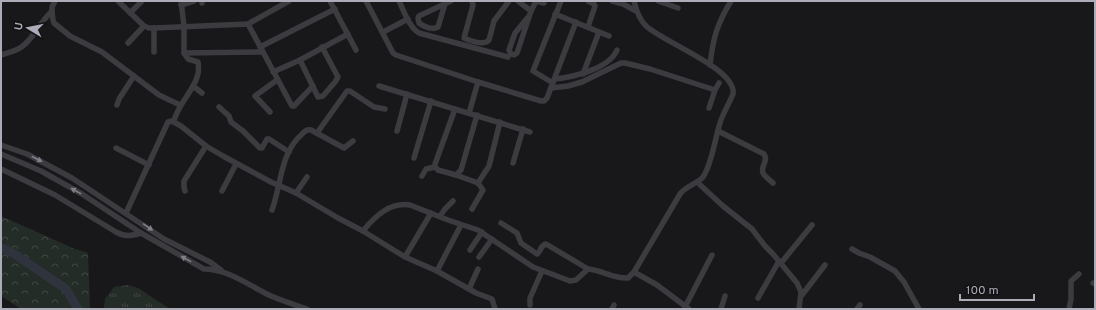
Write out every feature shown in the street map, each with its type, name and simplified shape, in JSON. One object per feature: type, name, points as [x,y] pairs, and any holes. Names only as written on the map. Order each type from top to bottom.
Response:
[{"type":"street","points":[[118,1],[148,28],[248,24],[289,1]]},
{"type":"street","points":[[130,12],[142,1]]},
{"type":"street","points":[[194,1],[181,3],[184,26],[184,53],[188,59],[198,62]]},
{"type":"street","points":[[278,7],[281,1]]},
{"type":"street","points":[[330,1],[356,50]]},
{"type":"street","points":[[366,1],[396,55],[540,101],[544,101],[547,98],[576,22]]},
{"type":"street","points":[[399,1],[408,20],[414,29],[419,33],[508,57]]},
{"type":"street","points":[[445,4],[438,27],[435,29],[428,28],[419,23],[419,16],[451,1]]},
{"type":"street","points":[[472,1],[473,5],[463,36],[464,38],[484,43],[488,42],[494,21],[509,1]]},
{"type":"street","points":[[518,1],[530,13]]},
{"type":"street","points":[[561,1],[533,71],[553,84],[574,85],[621,63],[625,63],[650,68],[716,90]]},
{"type":"street","points":[[588,1],[595,6],[588,27]]},
{"type":"street","points":[[612,1],[623,4],[636,11]]},
{"type":"street","points":[[501,223],[517,233],[521,243],[537,254],[542,245],[546,244],[588,269],[615,277],[625,278],[631,276],[634,272],[680,194],[703,176],[722,118],[734,90],[730,81],[710,65],[650,28],[642,21],[636,11],[634,1]]},
{"type":"street","points":[[658,1],[678,8]]},
{"type":"street","points":[[710,65],[713,40],[724,13],[731,1]]},
{"type":"street","points":[[53,2],[53,20],[66,33],[102,52],[159,95],[180,105]]},
{"type":"street","points":[[530,13],[517,53],[514,55],[511,54],[509,50],[515,33],[530,13],[536,2],[544,3]]},
{"type":"street","points":[[184,53],[261,50],[335,9]]},
{"type":"street","points":[[1,55],[17,50],[24,45],[44,18],[52,11]]},
{"type":"street","points":[[555,14],[609,36]]},
{"type":"street","points":[[382,32],[408,20]]},
{"type":"street","points":[[248,24],[291,105],[293,106],[313,86]]},
{"type":"street","points":[[128,43],[144,26]]},
{"type":"street","points":[[154,28],[154,52]]},
{"type":"street","points":[[583,74],[599,32]]},
{"type":"street","points":[[273,72],[300,60],[348,34]]},
{"type":"street","points":[[300,60],[318,96],[322,97],[338,77],[322,47]]},
{"type":"street","points":[[553,84],[583,74],[609,61],[617,50]]},
{"type":"street","points":[[174,121],[180,105],[192,86],[198,72],[198,62],[201,53]]},
{"type":"street","points":[[117,105],[119,99],[134,76]]},
{"type":"street","points":[[270,112],[255,96],[277,80]]},
{"type":"street","points":[[469,113],[478,82]]},
{"type":"street","points":[[709,108],[719,83]]},
{"type":"street","points":[[192,86],[202,93]]},
{"type":"street","points":[[379,86],[530,132]]},
{"type":"street","points":[[317,133],[347,91],[350,91],[374,107],[385,109]]},
{"type":"street","points":[[397,131],[407,94]]},
{"type":"street","points":[[414,158],[431,101]]},
{"type":"street","points":[[219,107],[229,116],[232,122],[260,148],[269,138],[289,152]]},
{"type":"street","points":[[435,167],[454,109]]},
{"type":"street","points":[[456,175],[462,168],[477,115]]},
{"type":"street","points":[[126,213],[168,122],[174,121],[206,146],[236,164],[296,193],[405,257],[437,271],[476,293],[492,299],[495,309]]},
{"type":"street","points":[[478,183],[489,166],[500,122]]},
{"type":"street","points":[[272,210],[278,185],[289,152],[296,140],[305,131],[308,129],[317,133],[341,147],[346,147],[353,141]]},
{"type":"street","points":[[513,163],[523,129]]},
{"type":"street","points":[[718,130],[764,154],[766,160],[763,172],[764,175],[773,183]]},
{"type":"street","points":[[1,144],[27,154],[72,178],[164,239],[210,262],[222,272]]},
{"type":"street","points":[[185,191],[184,180],[206,146]]},
{"type":"street","points":[[116,148],[149,165]]},
{"type":"street","points":[[1,154],[41,172],[82,194],[141,233],[204,269],[222,272],[271,296],[307,309]]},
{"type":"street","points":[[222,191],[236,164]]},
{"type":"street","points":[[422,176],[426,169],[435,167],[438,170],[478,183],[483,190],[472,209]]},
{"type":"street","points":[[1,169],[55,195],[123,236],[141,233]]},
{"type":"street","points":[[296,193],[307,177]]},
{"type":"street","points":[[697,182],[723,206],[745,222],[797,283],[802,295]]},
{"type":"street","points":[[440,216],[453,201]]},
{"type":"street","points":[[355,236],[360,230],[386,210],[397,205],[410,205],[482,232],[527,264],[542,271],[573,282],[588,269]]},
{"type":"street","points":[[405,257],[431,213]]},
{"type":"street","points":[[437,271],[461,224]]},
{"type":"street","points":[[758,298],[780,262],[812,224]]},
{"type":"street","points":[[470,250],[482,232]]},
{"type":"street","points":[[479,256],[492,239]]},
{"type":"street","points":[[852,249],[889,267],[899,275],[919,309]]},
{"type":"street","points":[[634,272],[657,285],[684,307],[712,255]]},
{"type":"street","points":[[799,309],[802,295],[825,265]]},
{"type":"street","points":[[469,289],[478,269]]},
{"type":"street","points":[[530,305],[529,301],[542,271]]},
{"type":"street","points":[[1069,309],[1072,281],[1079,274]]},
{"type":"street","points":[[721,309],[725,296]]},
{"type":"green space","points":[[1,216],[75,249],[88,253],[90,309],[21,309],[1,296]]},
{"type":"green space","points":[[128,285],[138,288],[170,309],[104,309],[105,299],[114,287]]},
{"type":"waterway","points":[[1,248],[13,253],[66,289],[78,309]]}]
